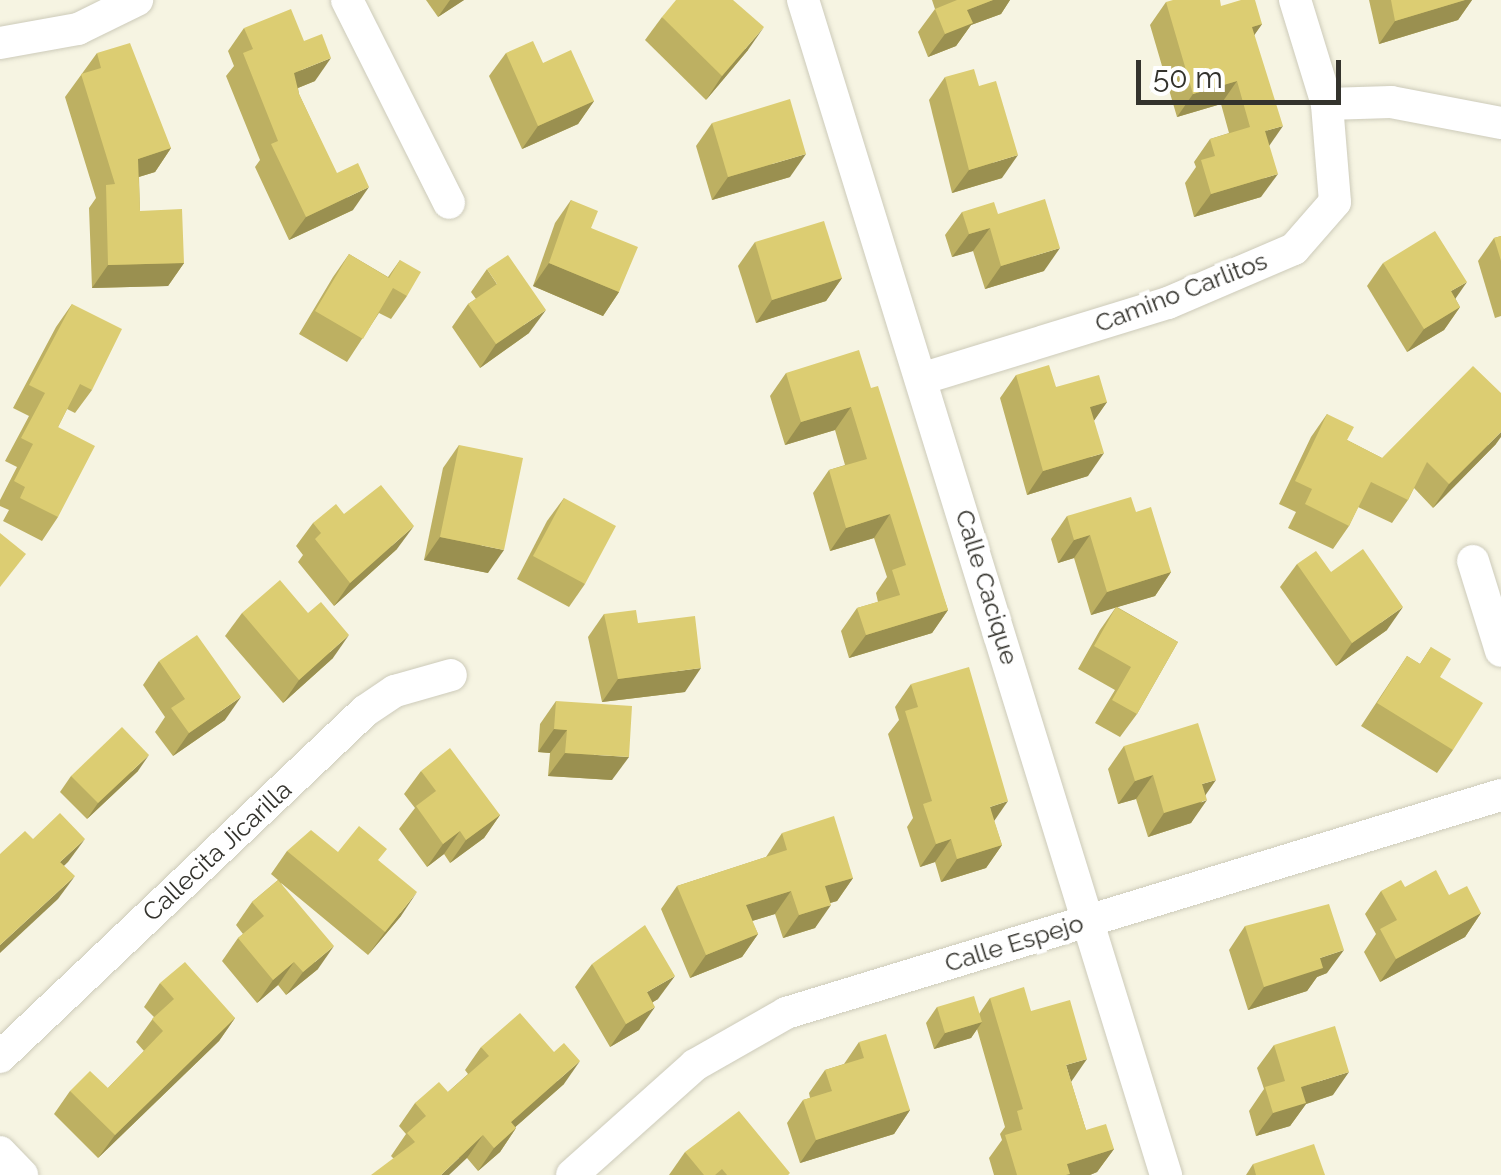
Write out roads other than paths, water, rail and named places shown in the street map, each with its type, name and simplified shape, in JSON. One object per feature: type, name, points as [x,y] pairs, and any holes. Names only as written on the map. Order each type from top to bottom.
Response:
[{"type":"street","points":[[0,44],[78,29],[136,0]]},
{"type":"street","points":[[347,0],[449,204]]},
{"type":"street","name":"Calle Cacique","points":[[802,0],[924,378],[1166,1175]]},
{"type":"street","name":"Camino Carlitos","points":[[924,378],[1168,303],[1294,250],[1335,202],[1326,104],[1295,0]]},
{"type":"street","points":[[1326,104],[1391,102],[1501,123]]},
{"type":"street","points":[[1473,561],[1501,651]]},
{"type":"street","name":"Callecita Jicarilla","points":[[0,1057],[364,711],[395,690],[452,675]]},
{"type":"street","name":"Calle Espejo","points":[[572,1175],[668,1086],[754,1028],[820,1001],[1501,795]]},
{"type":"street","points":[[0,1152],[22,1175]]}]
